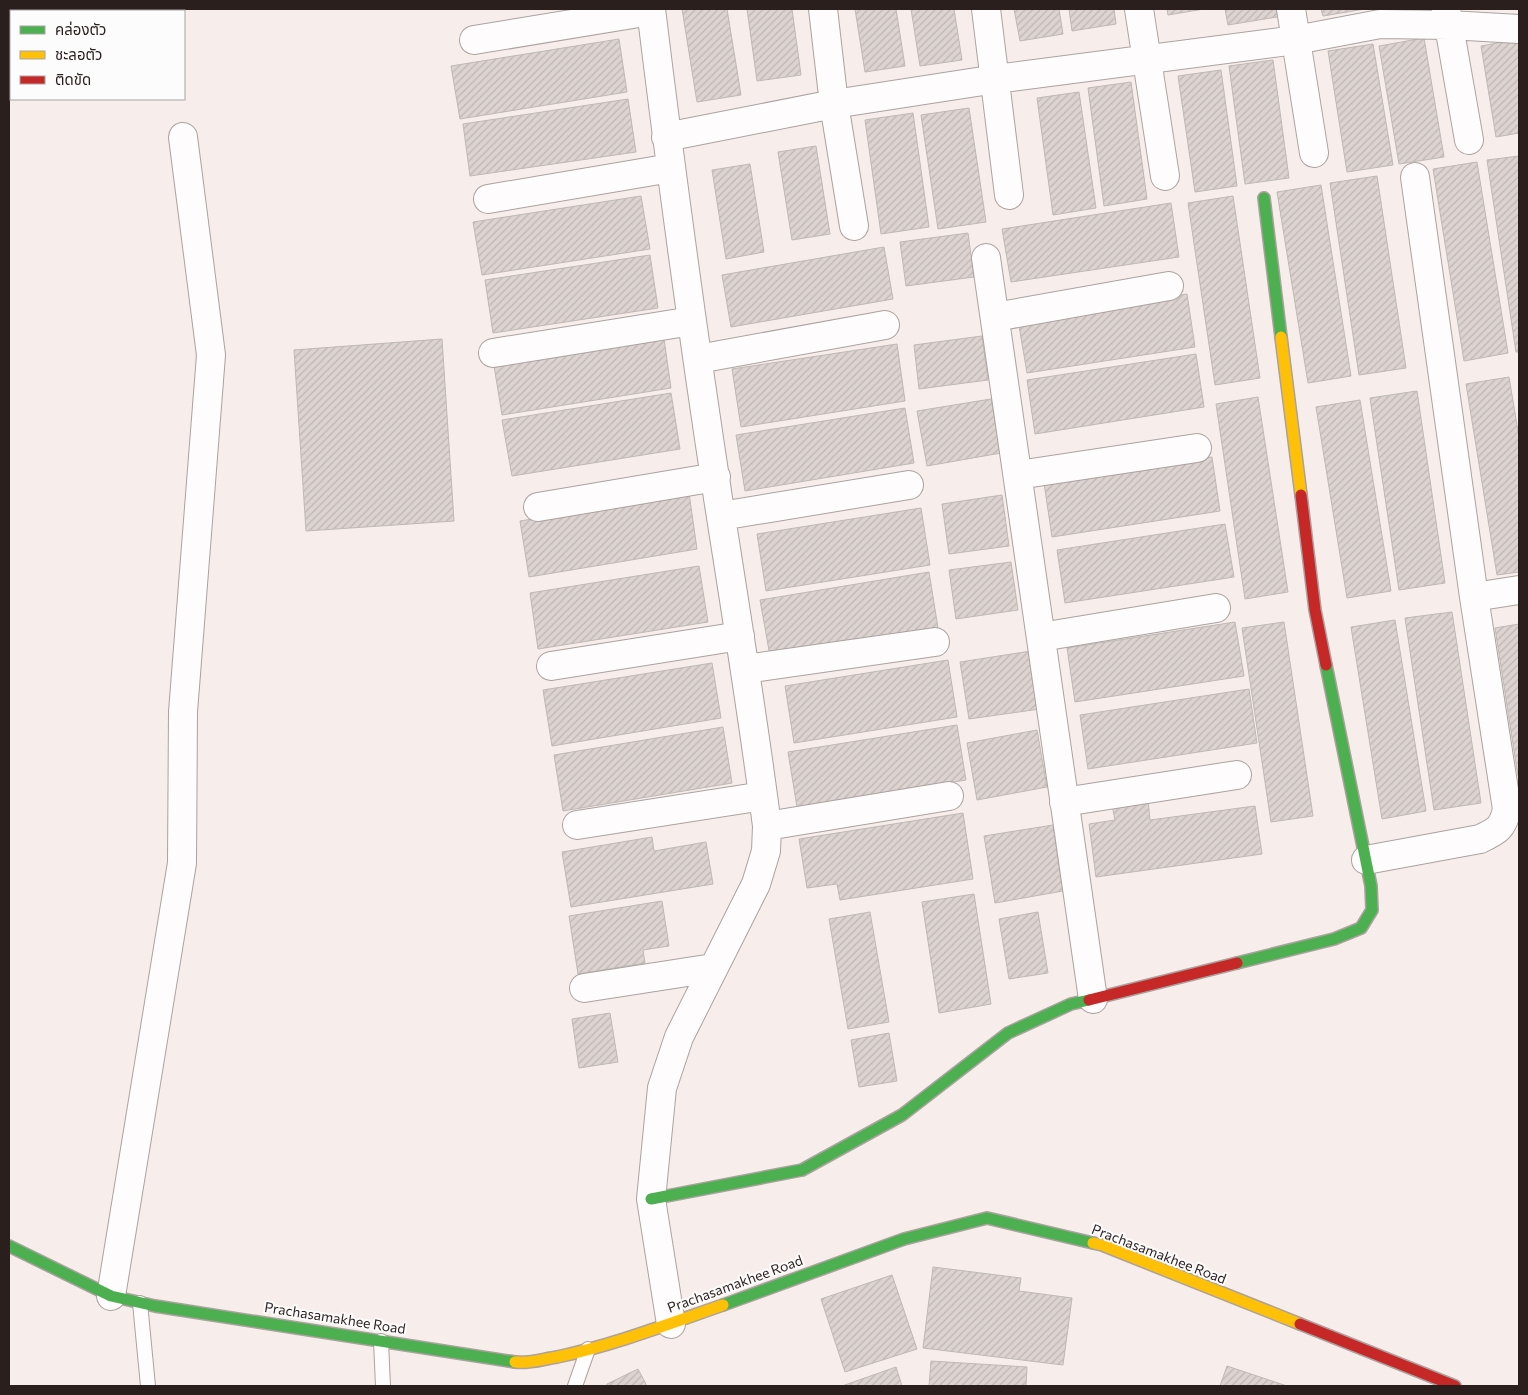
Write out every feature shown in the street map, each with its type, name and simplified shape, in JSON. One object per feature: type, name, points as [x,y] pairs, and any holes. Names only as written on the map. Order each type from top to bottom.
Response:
[{"type":"street","points":[[823,9],[834,104],[854,226]]},
{"type":"street","points":[[986,9],[1009,195]]},
{"type":"street","points":[[1140,9],[1165,176]]},
{"type":"street","points":[[1291,9],[1314,153]]},
{"type":"street","points":[[474,40],[651,10],[666,137],[692,321],[746,669],[767,826],[766,851],[756,884],[712,968],[679,1037],[662,1088],[651,1199],[671,1324]]},
{"type":"street","points":[[666,137],[834,104],[996,79],[1296,40],[1380,24],[1448,17],[1519,29]]},
{"type":"street","points":[[1448,17],[1469,140]]},
{"type":"street","points":[[111,1296],[182,863],[184,712],[211,355],[183,137]]},
{"type":"street","points":[[488,199],[671,168]]},
{"type":"street","points":[[1366,860],[1480,839],[1497,831],[1505,820],[1507,809],[1474,597],[1415,176]]},
{"type":"street","points":[[651,1199],[802,1170],[902,1115],[1008,1033],[1071,1004],[1334,939],[1361,928],[1372,910],[1371,886],[1315,610],[1264,198]]},
{"type":"street","points":[[986,258],[1093,999]]},
{"type":"street","points":[[995,317],[1169,286]]},
{"type":"street","points":[[493,353],[692,321]]},
{"type":"street","points":[[698,359],[885,325]]},
{"type":"street","points":[[1018,475],[1197,448]]},
{"type":"street","points":[[538,507],[716,477]]},
{"type":"street","points":[[722,516],[909,485]]},
{"type":"street","points":[[1474,597],[1519,590]]},
{"type":"street","points":[[1041,637],[1216,608]]},
{"type":"street","points":[[551,666],[740,636]]},
{"type":"street","points":[[746,669],[936,642]]},
{"type":"street","points":[[1064,802],[1237,775]]},
{"type":"street","points":[[578,825],[763,796]]},
{"type":"street","points":[[767,826],[949,796]]},
{"type":"street","points":[[584,988],[712,968]]},
{"type":"street","name":"Prachasamakhee Road","points":[[9,1246],[111,1296],[140,1303],[524,1363],[646,1332],[904,1238],[987,1218],[1102,1245],[1455,1386]]},
{"type":"lane","points":[[140,1303],[148,1386]]},
{"type":"lane","points":[[381,1341],[383,1386]]},
{"type":"lane","points":[[575,1386],[588,1348]]},
{"type":"building","points":[[682,9],[727,9],[741,95],[697,102]]},
{"type":"building","points":[[747,9],[792,9],[801,75],[757,81]]},
{"type":"building","points":[[855,9],[896,9],[905,66],[865,72]]},
{"type":"building","points":[[911,9],[954,9],[962,60],[920,66]]},
{"type":"building","points":[[1014,9],[1059,9],[1063,34],[1020,41]]},
{"type":"building","points":[[1069,9],[1114,9],[1116,24],[1072,31]]},
{"type":"building","points":[[1167,9],[1204,9],[1168,15]]},
{"type":"building","points":[[1225,9],[1282,9],[1283,16],[1228,25]]},
{"type":"building","points":[[1321,9],[1365,9],[1323,16]]},
{"type":"building","points":[[1424,38],[1444,157],[1399,164],[1379,46]]},
{"type":"building","points":[[619,39],[627,92],[460,119],[451,66]]},
{"type":"building","points":[[1519,39],[1519,133],[1496,137],[1481,46]]},
{"type":"building","points":[[1373,44],[1393,165],[1347,172],[1328,51]]},
{"type":"building","points":[[1273,60],[1289,178],[1245,184],[1229,66]]},
{"type":"building","points":[[1221,70],[1237,186],[1195,192],[1178,76]]},
{"type":"building","points":[[1131,82],[1147,199],[1104,206],[1088,88]]},
{"type":"building","points":[[1079,92],[1096,208],[1053,215],[1037,98]]},
{"type":"building","points":[[628,99],[636,152],[470,176],[463,124]]},
{"type":"building","points":[[969,108],[986,222],[938,229],[921,115]]},
{"type":"building","points":[[913,113],[929,227],[881,234],[865,120]]},
{"type":"building","points":[[816,146],[830,234],[792,240],[778,152]]},
{"type":"building","points":[[1519,156],[1519,352],[1516,352],[1487,160]]},
{"type":"building","points":[[1477,162],[1508,353],[1464,361],[1433,169]]},
{"type":"building","points":[[750,164],[764,252],[726,259],[712,170]]},
{"type":"building","points":[[1377,176],[1406,368],[1359,375],[1330,183]]},
{"type":"building","points":[[1321,185],[1351,376],[1308,383],[1277,192]]},
{"type":"building","points":[[641,196],[650,249],[482,275],[473,222]]},
{"type":"building","points":[[1233,196],[1260,378],[1215,385],[1188,203]]},
{"type":"building","points":[[1171,203],[1179,257],[1011,282],[1002,229]]},
{"type":"building","points":[[968,233],[974,277],[906,286],[900,242]]},
{"type":"building","points":[[884,247],[893,299],[731,327],[722,275]]},
{"type":"building","points":[[650,255],[658,308],[493,333],[485,280]]},
{"type":"building","points":[[1187,294],[1195,347],[1027,373],[1018,320]]},
{"type":"building","points":[[663,332],[671,388],[502,415],[493,360]]},
{"type":"building","points":[[982,336],[988,380],[919,389],[914,345]]},
{"type":"building","points":[[442,339],[454,521],[306,531],[294,350]]},
{"type":"building","points":[[897,344],[905,401],[741,427],[732,369]]},
{"type":"building","points":[[1196,354],[1204,407],[1035,434],[1027,380]]},
{"type":"building","points":[[1509,377],[1519,437],[1519,572],[1497,575],[1466,384]]},
{"type":"building","points":[[1417,391],[1445,583],[1399,590],[1370,398]]},
{"type":"building","points":[[671,393],[680,449],[512,476],[502,420]]},
{"type":"building","points":[[1258,397],[1288,592],[1245,599],[1216,404]]},
{"type":"building","points":[[991,399],[1001,453],[927,466],[917,411]]},
{"type":"building","points":[[1360,400],[1391,591],[1347,598],[1316,407]]},
{"type":"building","points":[[905,408],[914,463],[745,491],[736,435]]},
{"type":"building","points":[[1212,457],[1220,511],[1052,537],[1044,483]]},
{"type":"building","points":[[689,493],[697,549],[529,577],[520,521]]},
{"type":"building","points":[[1002,495],[1009,546],[949,554],[942,504]]},
{"type":"building","points":[[921,508],[930,565],[766,591],[757,534]]},
{"type":"building","points":[[1225,524],[1234,577],[1065,603],[1057,550]]},
{"type":"building","points":[[1011,562],[1018,610],[956,619],[949,570]]},
{"type":"building","points":[[699,566],[708,622],[538,649],[530,593]]},
{"type":"building","points":[[929,572],[938,628],[770,656],[760,600]]},
{"type":"building","points":[[1452,612],[1481,803],[1434,810],[1405,618]]},
{"type":"building","points":[[1395,620],[1426,811],[1382,819],[1351,627]]},
{"type":"building","points":[[1235,622],[1244,676],[1075,702],[1067,648]]},
{"type":"building","points":[[1284,622],[1313,816],[1271,822],[1242,628]]},
{"type":"building","points":[[1519,624],[1519,775],[1518,776],[1495,628]]},
{"type":"building","points":[[1031,651],[1040,709],[969,719],[960,662]]},
{"type":"building","points":[[948,660],[957,717],[794,743],[785,686]]},
{"type":"building","points":[[712,663],[721,718],[552,746],[543,690]]},
{"type":"building","points":[[1249,689],[1257,743],[1088,769],[1080,715]]},
{"type":"building","points":[[957,725],[966,780],[797,807],[788,752]]},
{"type":"building","points":[[723,727],[732,783],[563,811],[554,755]]},
{"type":"building","points":[[1037,730],[1047,787],[977,800],[967,743]]},
{"type":"building","points":[[1148,800],[1150,820],[1255,806],[1262,854],[1096,877],[1089,824],[1115,820],[1112,805]]},
{"type":"building","points":[[963,813],[973,879],[840,900],[837,884],[807,888],[799,839]]},
{"type":"building","points":[[1053,825],[1063,891],[995,903],[984,836]]},
{"type":"building","points":[[652,837],[654,851],[706,842],[713,884],[571,907],[562,852]]},
{"type":"building","points":[[974,894],[991,1004],[939,1013],[922,902]]},
{"type":"building","points":[[662,901],[669,946],[643,950],[645,963],[578,974],[569,916]]},
{"type":"building","points":[[870,912],[889,1022],[848,1029],[829,919]]},
{"type":"building","points":[[1038,912],[1048,973],[1009,979],[999,919]]},
{"type":"building","points":[[610,1013],[618,1062],[579,1068],[572,1019]]},
{"type":"building","points":[[889,1033],[897,1081],[859,1087],[851,1040]]},
{"type":"building","points":[[933,1267],[1021,1278],[1019,1291],[1072,1298],[1063,1365],[923,1348]]},
{"type":"building","points":[[892,1275],[917,1349],[845,1372],[821,1299]]},
{"type":"building","points":[[931,1361],[1027,1367],[1026,1386],[929,1386]]},
{"type":"building","points":[[1227,1366],[1287,1386],[1220,1386]]},
{"type":"building","points":[[896,1367],[902,1386],[842,1386]]},
{"type":"building","points":[[638,1369],[647,1386],[606,1386],[607,1384]]},
{"type":"traffic: fast","points":[[1264,198],[1281,337]]},
{"type":"traffic: fast","points":[[1237,963],[1334,939],[1361,928],[1372,910],[1371,886],[1326,665]]},
{"type":"traffic: fast","points":[[651,1199],[802,1170],[902,1115],[1008,1033],[1071,1004],[1089,1000]]},
{"type":"traffic: fast","points":[[723,1305],[904,1239],[987,1218],[1093,1243]]},
{"type":"traffic: fast","points":[[9,1246],[111,1296],[155,1306],[515,1362]]},
{"type":"traffic: slow","points":[[1281,337],[1301,495]]},
{"type":"traffic: slow","points":[[1093,1243],[1300,1324]]},
{"type":"traffic: slow","points":[[515,1362],[536,1361],[578,1352],[641,1334],[723,1305]]},
{"type":"traffic: jam","points":[[1301,495],[1315,610],[1326,665]]},
{"type":"traffic: jam","points":[[1089,1000],[1237,963]]},
{"type":"traffic: jam","points":[[1300,1324],[1455,1386]]}]
